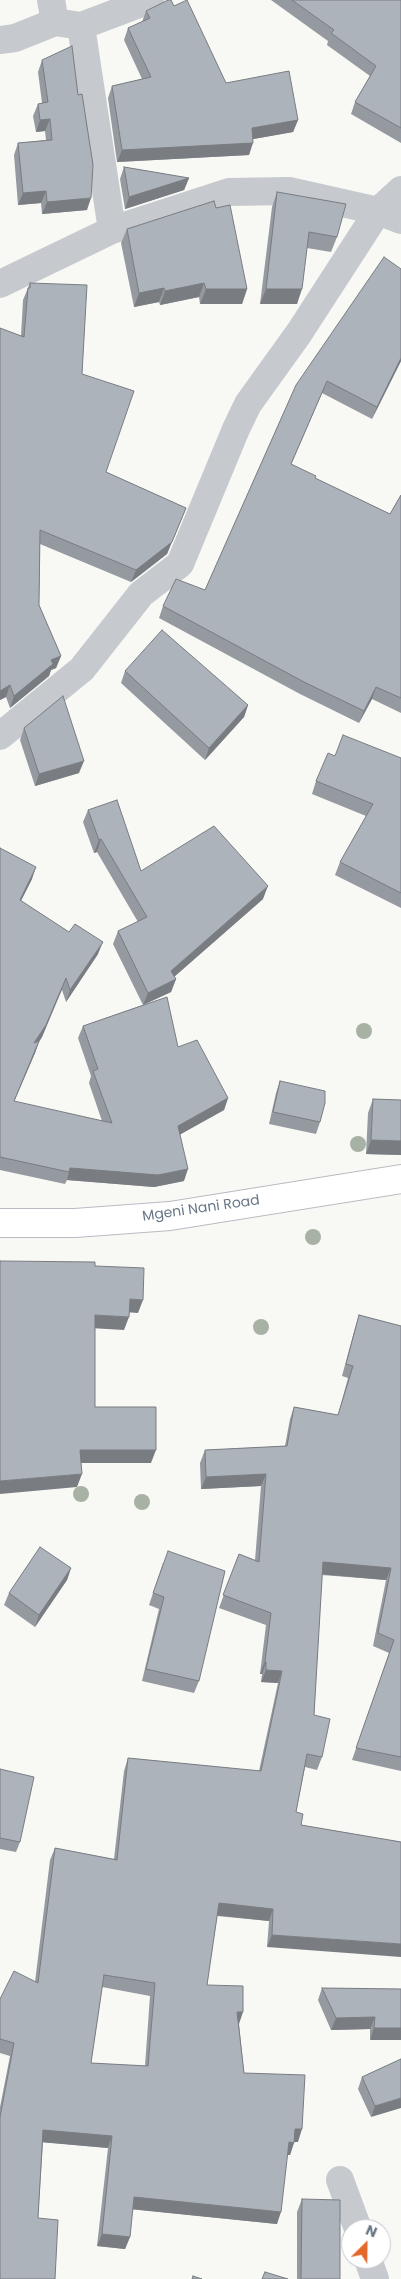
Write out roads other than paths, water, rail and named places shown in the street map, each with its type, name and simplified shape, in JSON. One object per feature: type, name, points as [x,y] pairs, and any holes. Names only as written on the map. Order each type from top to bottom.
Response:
[{"type":"street","points":[[0,40],[15,38],[62,16],[150,0]]},
{"type":"street","points":[[62,16],[112,230]]},
{"type":"street","points":[[0,736],[82,669],[140,594],[180,564],[248,404],[299,333],[390,216],[401,190]]},
{"type":"street","points":[[0,284],[112,230],[229,192],[289,191],[390,216]]},
{"type":"street","name":"Mgeni Nani Road","points":[[0,1223],[75,1222],[170,1216],[401,1179]]},
{"type":"street","points":[[340,2180],[354,2219]]}]
